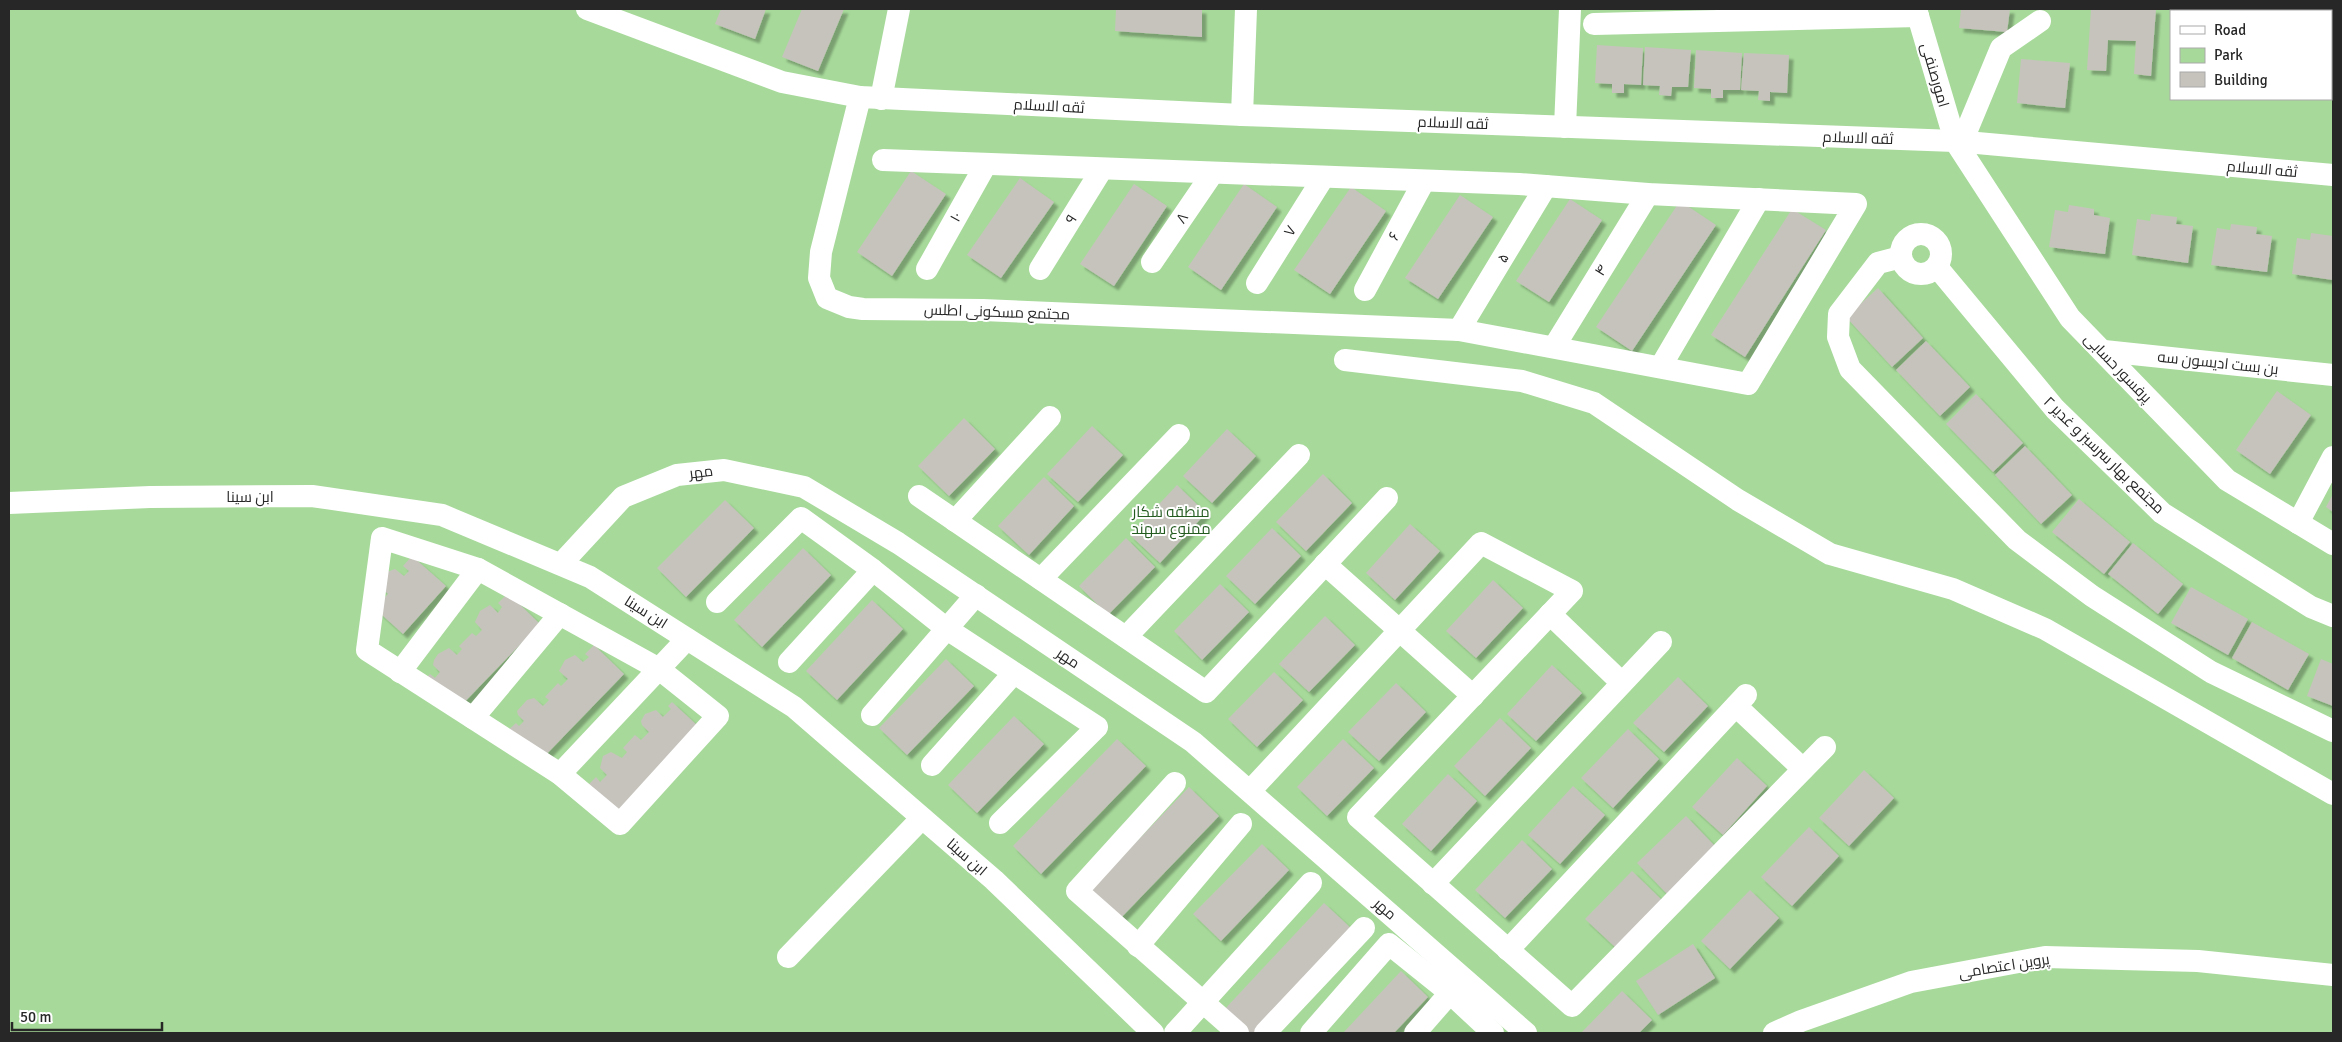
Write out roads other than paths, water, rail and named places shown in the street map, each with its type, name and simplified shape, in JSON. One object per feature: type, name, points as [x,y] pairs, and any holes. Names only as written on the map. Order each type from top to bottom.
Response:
[{"type":"street","name":"ثقه الاسلام","points":[[587,9],[782,82],[870,98],[1242,115],[1959,142],[2333,175]]},
{"type":"street","points":[[870,98],[899,9]]},
{"type":"street","points":[[1242,115],[1246,9]]},
{"type":"street","points":[[1565,127],[1570,9]]},
{"type":"street","points":[[1594,24],[1917,13]]},
{"type":"street","name":"امورصنفی","points":[[1917,13],[1959,142]]},
{"type":"street","points":[[1959,142],[2000,48],[2040,21]]},
{"type":"street","name":"مجتمع مسکونی اطلس","points":[[870,98],[820,252],[819,278],[827,298],[849,307],[863,309],[983,310],[1460,330]]},
{"type":"street","name":"پرفسور حسابی","points":[[1959,142],[2070,318],[2228,480],[2333,544]]},
{"type":"street","points":[[882,160],[1546,186],[1648,194],[1856,204],[1748,384],[1661,366],[1460,330]]},
{"type":"street","name":"۱۰","points":[[927,269],[986,164]]},
{"type":"street","name":"۹","points":[[1040,269],[1102,169]]},
{"type":"street","name":"۸","points":[[1152,262],[1212,174]]},
{"type":"street","name":"۷","points":[[1258,283],[1323,178]]},
{"type":"street","name":"۶","points":[[1365,290],[1424,181]]},
{"type":"street","name":"۵","points":[[1460,330],[1546,186]]},
{"type":"street","name":"۴","points":[[1554,347],[1648,194]]},
{"type":"street","points":[[1661,366],[1759,199]]},
{"type":"street","points":[[1919,233],[1933,236],[1941,247],[1941,261],[1932,272],[1919,274],[1907,268],[1901,257],[1903,244],[1907,239],[1919,233]]},
{"type":"street","points":[[1901,257],[1878,263],[1839,314],[1838,337],[1850,369],[2017,540],[2039,557],[2092,596],[2211,672],[2333,731]]},
{"type":"street","name":"مجتمع بهار سرسبز و غدیر ۲","points":[[1937,267],[2055,409],[2162,513],[2310,607],[2333,616]]},
{"type":"street","name":"بن بست ادیسون سه","points":[[2104,351],[2333,375]]},
{"type":"street","points":[[1345,360],[1522,381],[1594,403],[1738,500],[1830,554],[1952,589],[2045,628],[2333,794]]},
{"type":"street","points":[[955,521],[1050,417]]},
{"type":"street","points":[[1041,579],[1180,435]]},
{"type":"street","points":[[1126,637],[1299,455]]},
{"type":"street","points":[[2298,523],[2333,457]]},
{"type":"street","name":"مهر","points":[[561,564],[624,498],[677,475],[724,470],[804,487],[898,543],[1193,742],[1526,1033]]},
{"type":"street","name":"ابن سینا","points":[[9,503],[150,497],[312,496],[442,515],[590,577],[794,707],[994,880],[1152,1033]]},
{"type":"street","points":[[919,496],[1206,692],[1387,498]]},
{"type":"street","points":[[717,602],[801,518],[873,570],[947,629],[1013,674],[1097,727],[1000,823]]},
{"type":"street","points":[[382,538],[478,569],[560,614],[660,669],[718,716],[620,824],[560,774],[367,650],[382,538]]},
{"type":"street","points":[[1250,791],[1481,543],[1572,591],[1358,818],[1572,1006],[1825,747]]},
{"type":"street","points":[[1325,564],[1474,696]]},
{"type":"street","points":[[400,672],[478,569]]},
{"type":"street","points":[[789,662],[873,570]]},
{"type":"street","points":[[872,716],[976,595]]},
{"type":"street","points":[[473,718],[560,614]]},
{"type":"street","points":[[1550,614],[1622,683]]},
{"type":"street","points":[[560,774],[688,639]]},
{"type":"street","points":[[1433,884],[1661,642]]},
{"type":"street","points":[[932,765],[1013,674]]},
{"type":"street","points":[[1508,950],[1741,700],[1803,770]]},
{"type":"street","points":[[1175,783],[1077,891],[1238,1033]]},
{"type":"street","points":[[788,957],[922,818]]},
{"type":"street","points":[[1138,946],[1241,824]]},
{"type":"street","points":[[1175,1033],[1312,883]]},
{"type":"street","points":[[1265,1033],[1364,928]]},
{"type":"street","points":[[1311,1033],[1388,944],[1450,993],[1493,1033]]},
{"type":"street","name":"پروین اعتصامی","points":[[1774,1033],[1801,1021],[1911,982],[2045,958],[2198,961],[2333,975]]},
{"type":"street","points":[[1415,1033],[1450,993]]},
{"type":"park label","name":"منطقه شکار ممنوع سهند","points":[[1171,520]]}]
